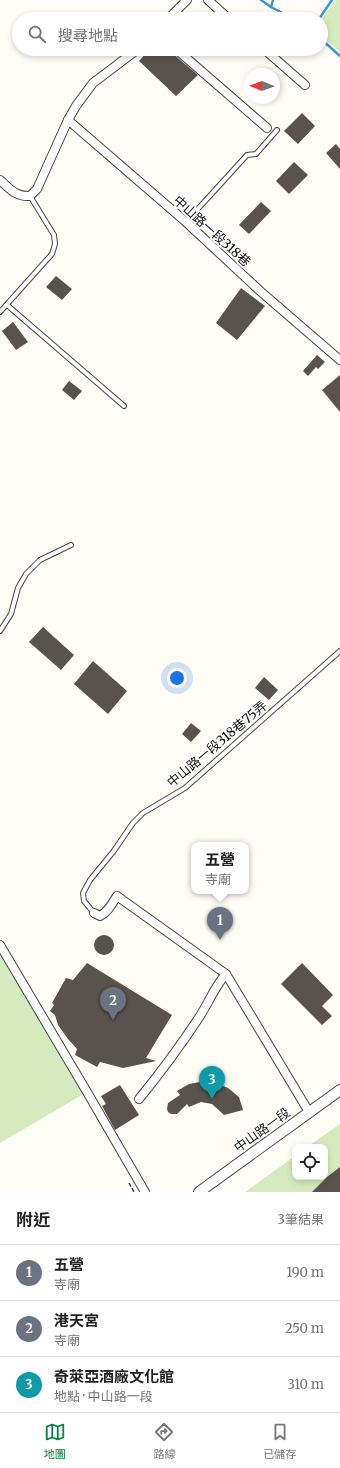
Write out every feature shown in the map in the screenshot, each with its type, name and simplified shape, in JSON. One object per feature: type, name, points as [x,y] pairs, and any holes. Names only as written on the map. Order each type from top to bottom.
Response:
[{"type":"street","points":[[175,12],[187,0]]},
{"type":"street","points":[[208,0],[221,12]]},
{"type":"street","points":[[0,180],[22,197],[30,196],[37,189],[68,120],[93,83],[129,56]]},
{"type":"street","points":[[184,56],[267,128]]},
{"type":"street","points":[[272,56],[305,85]]},
{"type":"street","name":"中山路一段318巷","points":[[68,120],[186,222],[260,291],[340,360]]},
{"type":"street","points":[[94,912],[100,916],[104,914],[108,911],[117,896],[226,974],[309,1112]]},
{"type":"street","points":[[0,944],[88,1092],[144,1192]]},
{"type":"street","points":[[139,1099],[168,1063],[200,1015],[220,981],[226,974]]},
{"type":"street","name":"中山路一段","points":[[199,1192],[340,1090]]},
{"type":"lane","points":[[186,222],[247,155],[256,154],[277,130]]},
{"type":"lane","points":[[0,312],[52,254],[55,244],[54,235],[30,196]]},
{"type":"lane","points":[[7,305],[124,406]]},
{"type":"lane","points":[[0,631],[10,614],[18,588],[26,574],[40,560],[71,545]]},
{"type":"lane","name":"中山路一段318巷75弄","points":[[94,912],[84,901],[83,893],[90,880],[113,852],[133,823],[143,813],[185,788],[340,652]]},
{"type":"green space","points":[[335,0],[340,0],[340,52],[328,42],[328,12],[327,12]]},
{"type":"green space","points":[[0,949],[87,1092],[0,1143]]},
{"type":"green space","points":[[340,1124],[340,1192],[245,1192],[292,1158],[292,1180],[328,1180],[328,1144],[311,1144]]},
{"type":"building","points":[[144,56],[176,56],[198,75],[176,96],[139,61]]},
{"type":"building","points":[[302,113],[315,126],[298,144],[284,131]]},
{"type":"building","points":[[336,144],[340,149],[340,169],[326,153]]},
{"type":"building","points":[[294,162],[308,175],[289,194],[276,181]]},
{"type":"building","points":[[261,202],[271,211],[249,234],[239,225]]},
{"type":"building","points":[[56,276],[72,289],[62,300],[46,287]]},
{"type":"building","points":[[241,288],[265,306],[237,340],[216,323]]},
{"type":"building","points":[[13,322],[28,342],[16,350],[2,331]]},
{"type":"building","points":[[317,355],[325,362],[318,369],[316,367],[308,376],[303,371]]},
{"type":"building","points":[[340,375],[340,412],[322,390]]},
{"type":"building","points":[[69,381],[82,391],[74,400],[62,390]]},
{"type":"building","points":[[43,627],[74,655],[61,670],[29,642]]},
{"type":"building","points":[[93,661],[127,691],[108,714],[74,684]]},
{"type":"building","points":[[264,677],[278,690],[269,700],[255,688]]},
{"type":"building","points":[[191,723],[201,731],[191,742],[182,734]]},
{"type":"building","points":[[100,935],[108,935],[114,941],[114,949],[108,955],[100,955],[94,949],[94,941]]},
{"type":"building","points":[[87,963],[172,1015],[146,1058],[156,1061],[123,1068],[100,1062],[97,1067],[75,1055],[77,1049],[58,1025],[55,1015],[50,1011],[54,1005],[52,1003],[66,978],[73,980]]},
{"type":"building","points":[[302,963],[333,995],[322,1006],[332,1016],[322,1025],[281,984]]},
{"type":"building","points":[[214,1082],[228,1088],[239,1097],[243,1110],[224,1115],[212,1104],[201,1102],[189,1107],[187,1104],[177,1114],[171,1114],[168,1112],[168,1103],[180,1095],[177,1091],[189,1084]]},
{"type":"building","points":[[120,1085],[139,1115],[115,1130],[102,1106],[106,1104],[101,1096]]},
{"type":"building","points":[[340,1167],[340,1192],[312,1192],[324,1180],[328,1180],[328,1176]]},
{"type":"waterway","points":[[261,0],[281,12]]},
{"type":"waterway","points":[[271,7],[273,0]]},
{"type":"waterway","points":[[324,12],[332,0]]},
{"type":"waterway","points":[[328,45],[340,56]]},
{"type":"place","name":"五營","points":[[220,940]]},
{"type":"place","name":"港天宮","points":[[113,1020]]},
{"type":"place","name":"奇萊亞酒廠文化館","points":[[212,1099]]}]
